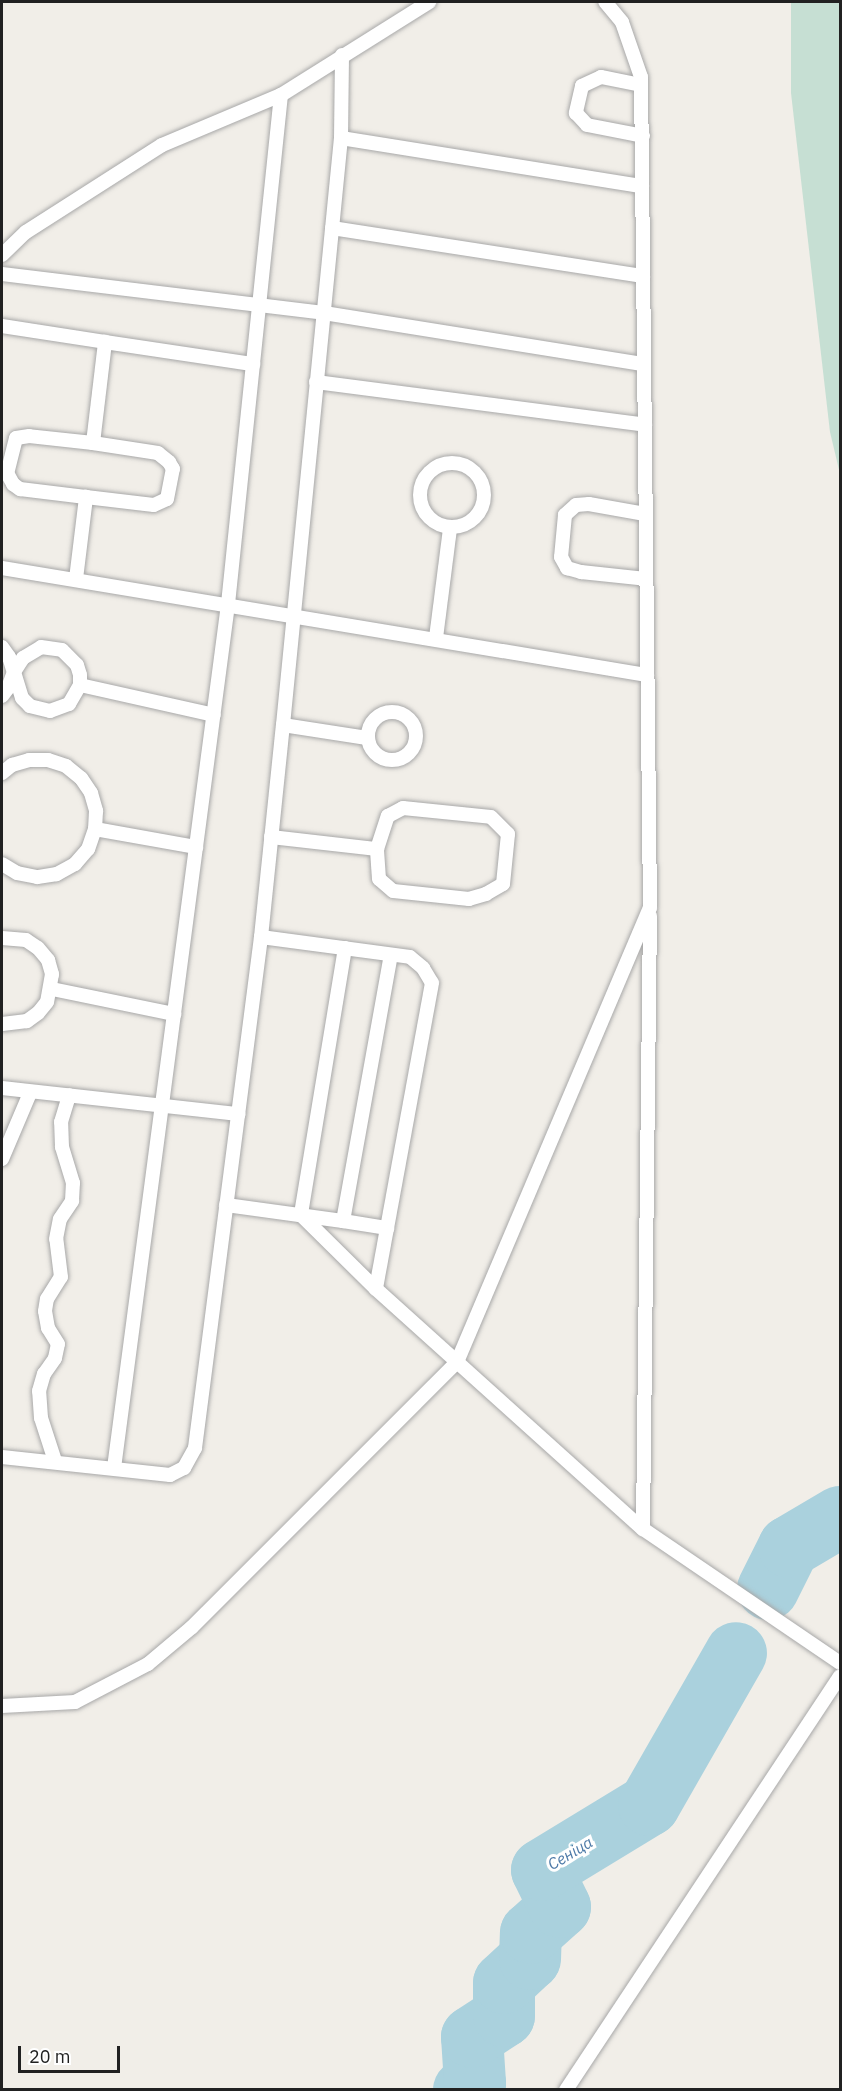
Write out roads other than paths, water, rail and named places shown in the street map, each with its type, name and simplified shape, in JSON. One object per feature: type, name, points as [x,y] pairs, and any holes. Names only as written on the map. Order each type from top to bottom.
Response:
[{"type":"lane","points":[[2,255],[26,232],[162,145],[281,94],[429,2]]},
{"type":"lane","points":[[605,2],[622,22],[641,77],[643,136],[650,908],[643,1529]]},
{"type":"lane","points":[[2,1457],[170,1475],[184,1468],[195,1448],[261,937],[341,138],[342,55]]},
{"type":"lane","points":[[640,85],[601,76],[582,86],[576,113],[587,125],[643,136]]},
{"type":"lane","points":[[114,1468],[228,604],[281,94]]},
{"type":"lane","points":[[341,138],[642,186]]},
{"type":"lane","points":[[332,228],[643,276]]},
{"type":"lane","points":[[2,274],[324,313],[644,364]]},
{"type":"lane","points":[[2,326],[253,364]]},
{"type":"lane","points":[[93,443],[105,342]]},
{"type":"lane","points":[[316,382],[645,425]]},
{"type":"lane","points":[[29,436],[158,453],[170,462],[173,470],[166,499],[154,505],[86,497],[20,489],[13,484],[7,473],[16,438],[29,436]]},
{"type":"lane","points":[[458,464],[476,474],[482,483],[483,504],[471,522],[450,528],[431,520],[421,502],[420,492],[429,473],[438,467],[458,464]]},
{"type":"lane","points":[[76,579],[86,497]]},
{"type":"lane","points":[[645,514],[589,504],[576,505],[565,516],[561,556],[567,568],[581,572],[646,579]]},
{"type":"lane","points":[[436,638],[450,528]]},
{"type":"lane","points":[[2,568],[293,614],[647,675]]},
{"type":"lane","points":[[2,647],[9,657],[14,672],[22,698],[39,710],[50,711],[69,704],[80,685],[77,665],[62,650],[52,647],[32,651],[14,672],[2,696]]},
{"type":"lane","points":[[80,685],[214,715]]},
{"type":"lane","points":[[283,725],[367,738]]},
{"type":"lane","points":[[2,773],[12,765],[29,760],[48,760],[66,766],[81,778],[91,793],[96,811],[96,830],[88,849],[57,874],[37,877],[17,873],[2,864]]},
{"type":"lane","points":[[403,808],[491,817],[508,834],[503,884],[486,894],[469,899],[393,891],[379,879],[377,849],[388,816],[403,808]]},
{"type":"lane","points":[[96,830],[196,847]]},
{"type":"lane","points":[[271,837],[377,849]]},
{"type":"lane","points":[[2,1706],[75,1701],[148,1664],[192,1627],[457,1362],[650,908]]},
{"type":"lane","points":[[2,938],[12,937],[26,940],[38,948],[48,960],[52,974],[52,988],[47,1002],[33,1017],[13,1024],[2,1024]]},
{"type":"lane","points":[[261,937],[410,957],[423,968],[432,983],[376,1289]]},
{"type":"lane","points":[[301,1215],[345,948]]},
{"type":"lane","points":[[343,1221],[391,955]]},
{"type":"lane","points":[[52,988],[174,1014]]},
{"type":"lane","points":[[2,1088],[30,1093],[69,1095],[239,1114]]},
{"type":"lane","points":[[2,1159],[30,1093]]},
{"type":"lane","points":[[55,1461],[41,1418],[39,1391],[44,1374],[55,1358],[58,1344],[48,1328],[45,1311],[46,1299],[61,1277],[56,1239],[60,1220],[72,1201],[73,1183],[62,1146],[61,1122],[69,1095]]},
{"type":"lane","points":[[226,1205],[387,1228]]},
{"type":"lane","points":[[301,1215],[376,1289],[643,1529],[840,1663]]},
{"type":"lane","points":[[566,2090],[840,1676]]},
{"type":"waterway","name":"Сеніца","points":[[768,1589],[789,1547],[840,1517]]},
{"type":"waterway","name":"Сеніца","points":[[464,2090],[475,2083],[472,2037],[504,2016],[504,1983],[530,1959],[531,1933],[560,1907],[542,1870],[649,1805],[736,1653]]}]
